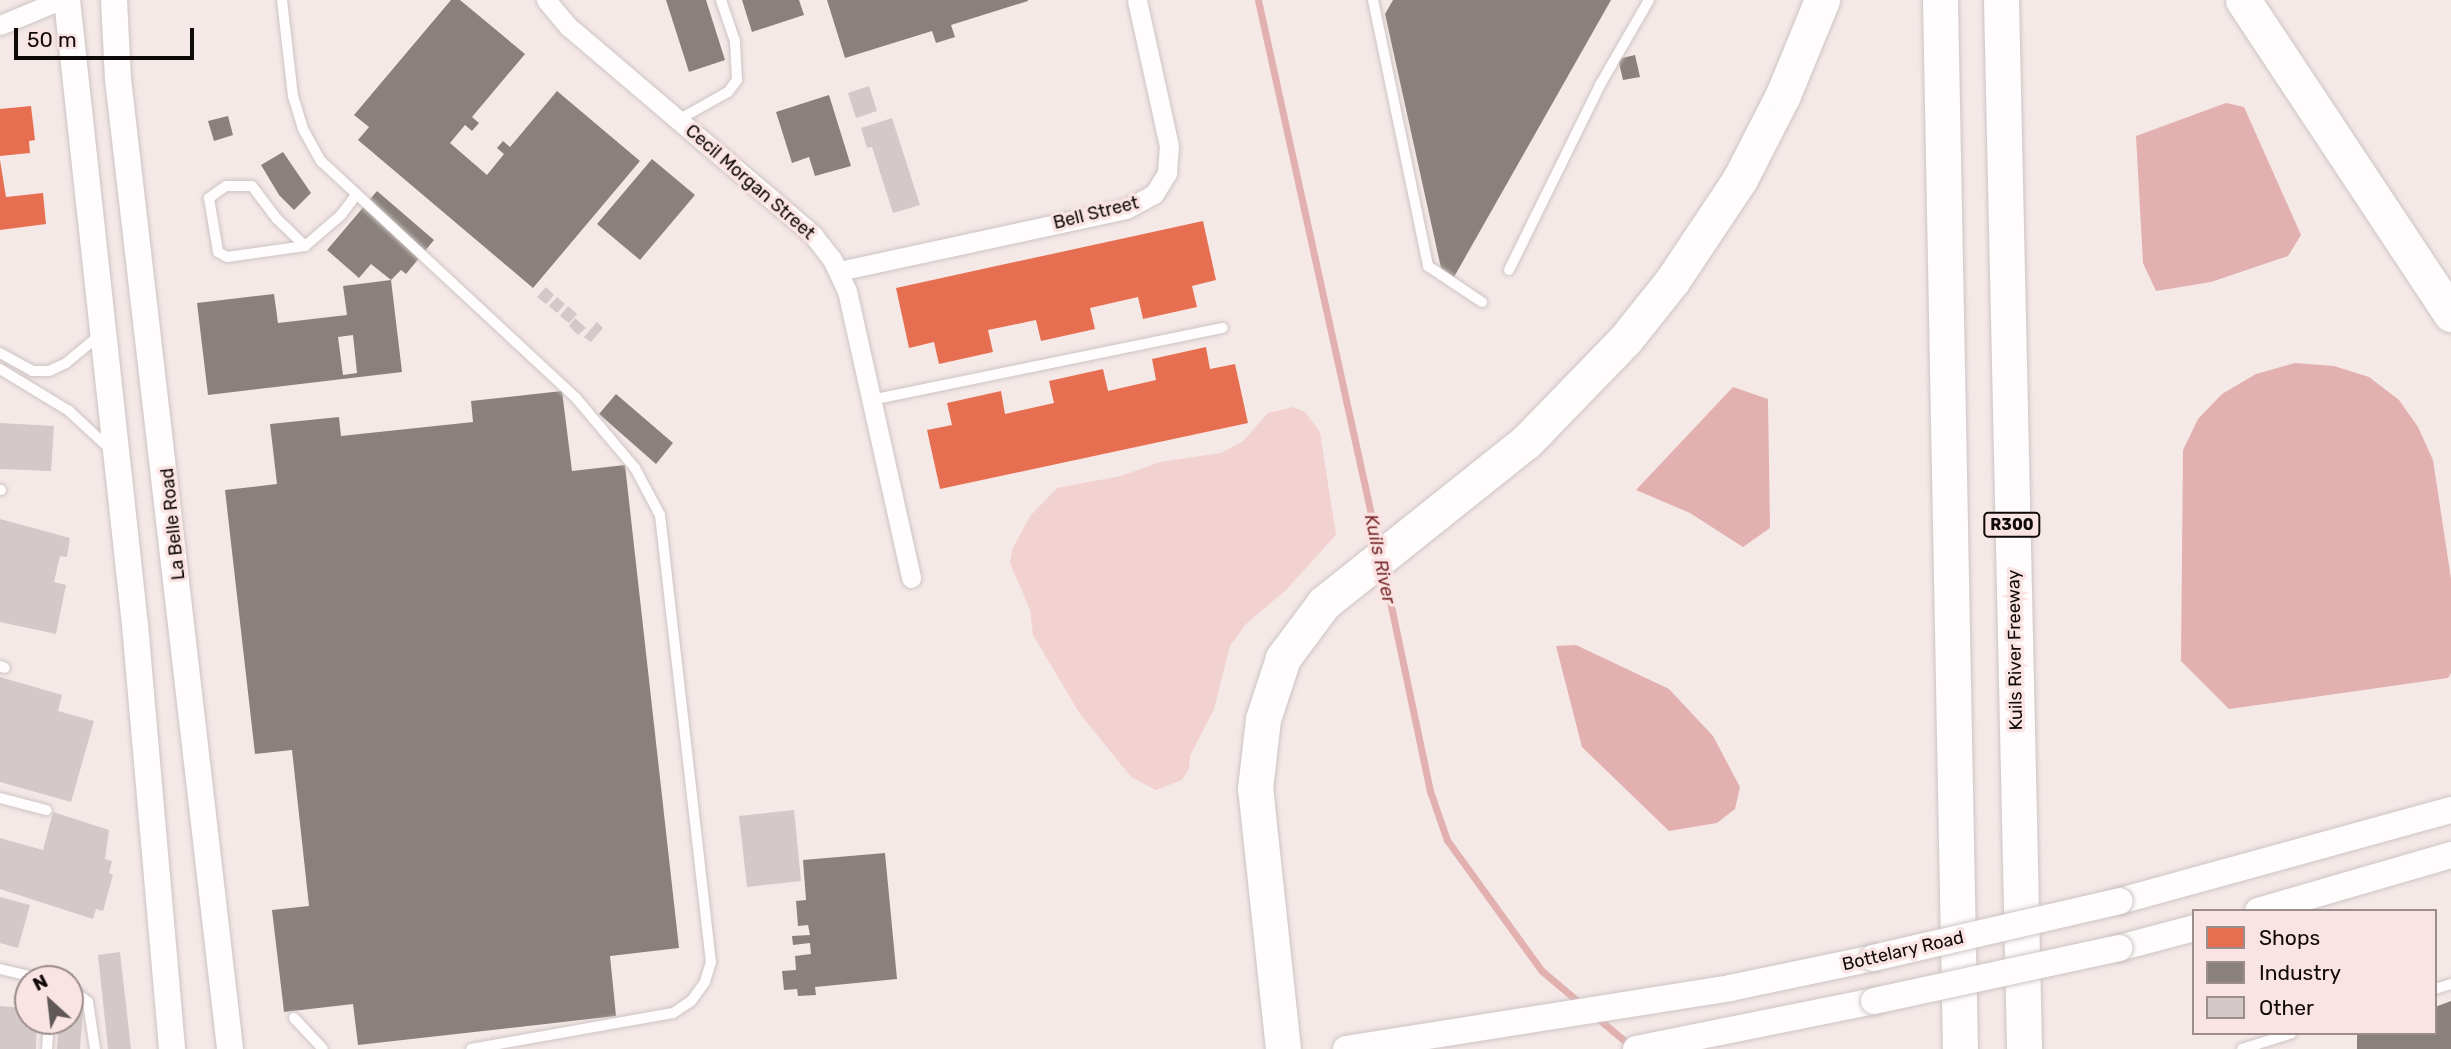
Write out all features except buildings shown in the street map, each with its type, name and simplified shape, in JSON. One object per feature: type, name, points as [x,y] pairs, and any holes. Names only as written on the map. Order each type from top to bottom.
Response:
[{"type":"highway","points":[[1283,1049],[1255,789],[1257,746],[1270,692],[1299,632],[1348,581],[1471,488],[1580,389],[1672,281],[1740,179],[1783,95],[1822,0]]},
{"type":"highway","points":[[1940,0],[1960,1049]]},
{"type":"highway","name":"Kuils River Freeway","points":[[2001,0],[2024,1049]]},
{"type":"highway","points":[[2243,0],[2451,314]]},
{"type":"main road","points":[[67,0],[117,455],[172,1049]]},
{"type":"main road","name":"La Belle Road","points":[[114,0],[118,79],[197,742],[230,1049]]},
{"type":"main road","points":[[197,742],[223,836],[249,1049]]},
{"type":"main road","name":"Bottelary Road","points":[[1346,1049],[1730,988],[1873,958],[2120,901],[2451,810]]},
{"type":"main road","points":[[2265,909],[2451,855]]},
{"type":"main road","points":[[1636,1049],[1759,1027],[2119,948],[2192,929]]},
{"type":"street","points":[[0,25],[60,0]]},
{"type":"street","name":"Cecil Morgan Street","points":[[546,0],[569,27],[813,235],[839,271],[911,578]]},
{"type":"street","name":"Bell Street","points":[[839,271],[1126,209],[1154,194],[1167,173],[1168,146],[1137,0]]},
{"type":"lane","points":[[282,0],[288,65],[303,129],[321,161],[576,398],[635,468],[660,515],[667,552],[711,962],[705,982],[691,1001],[673,1013],[471,1049]]},
{"type":"lane","points":[[678,120],[728,92],[737,80],[735,41],[722,0]]},
{"type":"lane","points":[[1373,0],[1428,266],[1482,302]]},
{"type":"lane","points":[[1509,270],[1600,85],[1649,0]]},
{"type":"lane","points":[[305,246],[276,219],[252,186],[226,186],[209,198],[221,255],[305,246],[341,215],[357,194]]},
{"type":"lane","points":[[871,400],[1223,328]]},
{"type":"lane","points":[[0,353],[32,371],[49,371],[66,363],[103,332]]},
{"type":"lane","points":[[0,369],[69,411],[117,455]]},
{"type":"lane","points":[[0,798],[46,810]]},
{"type":"lane","points":[[84,999],[93,1016],[95,1049]]},
{"type":"lane","points":[[294,1018],[323,1049]]},
{"type":"lane","points":[[2242,1049],[2286,1035]]},
{"type":"shaded area","points":[[2226,103],[2244,107],[2301,235],[2288,256],[2211,282],[2156,291],[2143,263],[2136,136]]},
{"type":"shaded area","points":[[2295,363],[2334,366],[2369,377],[2399,400],[2418,427],[2433,460],[2451,579],[2451,673],[2448,678],[2229,709],[2181,661],[2183,450],[2198,419],[2222,394],[2256,374]]},
{"type":"shaded area","points":[[1733,387],[1768,399],[1770,528],[1743,547],[1690,513],[1636,490]]},
{"type":"shaded area","points":[[1293,407],[1305,412],[1320,432],[1336,535],[1286,590],[1246,624],[1230,646],[1214,709],[1190,756],[1189,769],[1182,780],[1156,790],[1131,777],[1080,714],[1033,635],[1030,610],[1010,563],[1012,550],[1030,516],[1057,488],[1121,476],[1160,462],[1221,453],[1243,441],[1268,413]]},
{"type":"shaded area","points":[[1576,645],[1669,689],[1713,736],[1740,787],[1735,809],[1717,823],[1669,831],[1582,747],[1556,646]]},
{"type":"waterway","name":"Kuils River","points":[[1258,0],[1378,546]]},
{"type":"waterway","name":"Kuils River","points":[[1383,568],[1430,791],[1447,840],[1542,971],[1581,1004]]},
{"type":"waterway","name":"Kuils River","points":[[1595,1016],[1632,1047]]}]
